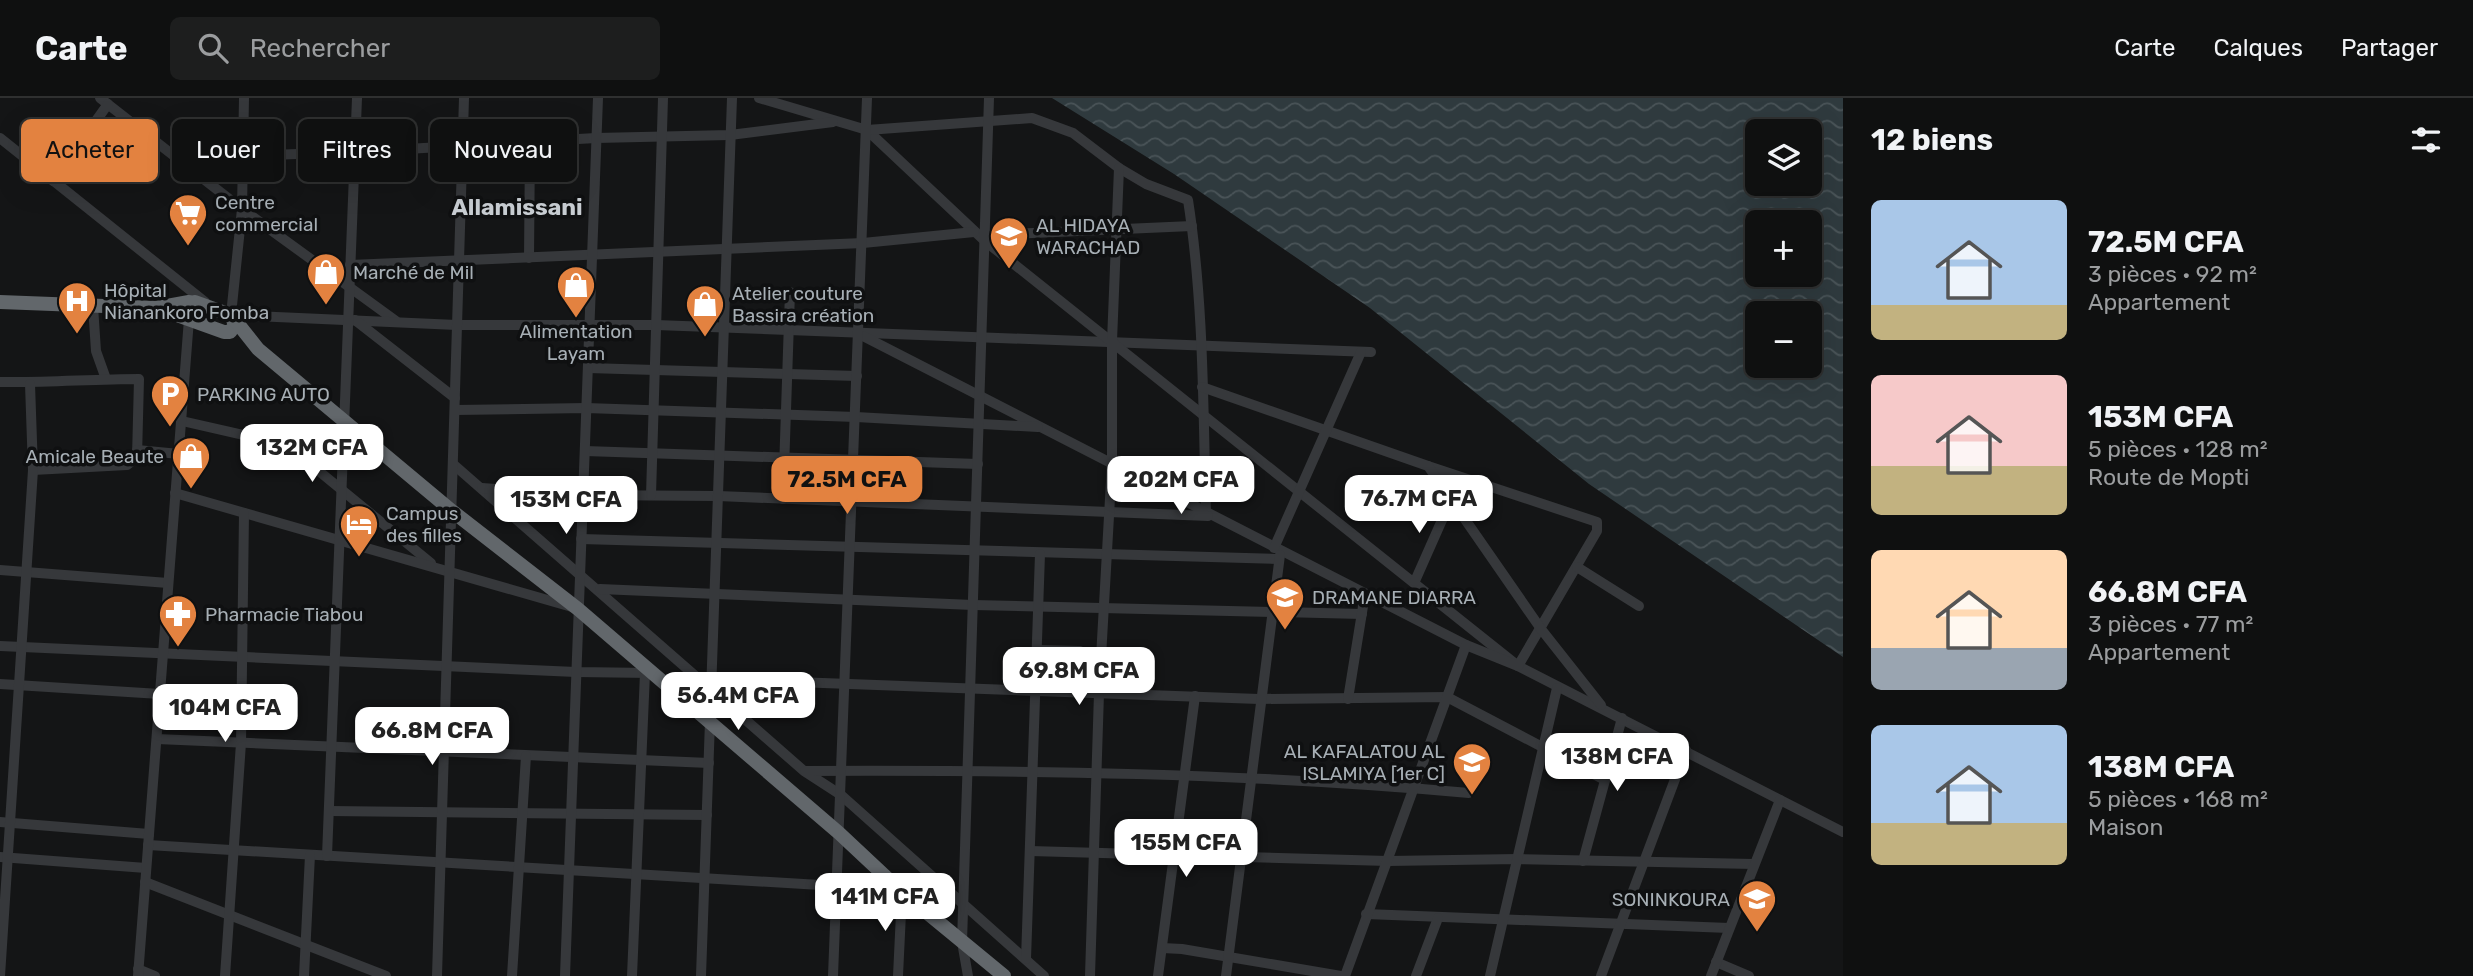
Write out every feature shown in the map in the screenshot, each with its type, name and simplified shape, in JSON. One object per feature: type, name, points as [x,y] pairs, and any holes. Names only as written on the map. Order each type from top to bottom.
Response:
[{"type":"highway","points":[[0,302],[156,308],[189,302],[212,308],[233,318],[258,349]]},
{"type":"highway","points":[[187,318],[183,310],[189,302]]},
{"type":"highway","points":[[156,308],[224,332],[258,349],[452,511],[579,609],[648,673],[839,833],[902,892],[1004,976]]},
{"type":"highway","points":[[224,332],[234,329],[233,318]]},
{"type":"street","points":[[119,98],[120,113]]},
{"type":"street","points":[[244,98],[244,119]]},
{"type":"street","points":[[356,119],[357,98]]},
{"type":"street","points":[[464,98],[464,119]]},
{"type":"street","points":[[565,976],[598,98]]},
{"type":"street","points":[[651,495],[663,98]]},
{"type":"street","points":[[701,976],[732,98]]},
{"type":"street","points":[[759,98],[867,130],[1032,118],[1073,132],[1119,168],[1146,184],[1188,200],[1201,347],[1210,515]]},
{"type":"street","points":[[833,976],[867,98]]},
{"type":"street","points":[[968,976],[962,942],[989,98]]},
{"type":"street","points":[[93,119],[104,101],[172,154]]},
{"type":"street","points":[[577,139],[730,135],[836,122]]},
{"type":"street","points":[[867,130],[974,232],[985,238],[1415,581],[1518,666]]},
{"type":"street","points":[[0,138],[21,155]]},
{"type":"street","points":[[1090,976],[1100,693],[1112,463],[1112,341],[1119,168]]},
{"type":"street","points":[[54,182],[212,308]]},
{"type":"street","points":[[208,182],[397,322]]},
{"type":"street","points":[[243,182],[233,318],[457,325],[656,325],[1366,352],[1299,489],[1278,553],[1226,976]]},
{"type":"street","points":[[327,856],[341,487],[352,320],[349,286],[354,182]]},
{"type":"street","points":[[437,976],[462,182]]},
{"type":"street","points":[[528,258],[529,182]]},
{"type":"street","points":[[985,238],[1192,226]]},
{"type":"street","points":[[350,265],[863,243],[974,232]]},
{"type":"street","points":[[783,499],[789,292]]},
{"type":"street","points":[[93,306],[96,351],[106,379]]},
{"type":"street","points":[[155,976],[138,973],[182,421],[187,318]]},
{"type":"street","points":[[352,320],[455,398]]},
{"type":"street","points":[[188,340],[194,332],[206,326]]},
{"type":"street","points":[[859,334],[980,394],[1278,553],[1466,645],[1518,666],[1843,832]]},
{"type":"street","points":[[587,368],[857,376]]},
{"type":"street","points":[[0,382],[30,384],[139,379],[137,457],[127,465],[33,470]]},
{"type":"street","points":[[0,976],[5,823],[19,685],[33,470],[30,384]]},
{"type":"street","points":[[1202,387],[1597,522],[1597,531],[1518,666]]},
{"type":"street","points":[[455,410],[586,408],[979,422],[1043,427]]},
{"type":"street","points":[[182,421],[287,445],[433,565]]},
{"type":"street","points":[[136,450],[179,454]]},
{"type":"street","points":[[584,450],[978,464]]},
{"type":"street","points":[[453,464],[711,683],[804,771],[841,795],[963,907],[1044,976]]},
{"type":"street","points":[[1428,466],[1450,502],[1541,629],[1603,708]]},
{"type":"street","points":[[482,488],[583,495],[718,496],[1210,515]]},
{"type":"street","points":[[175,493],[340,541],[450,569],[579,609]]},
{"type":"street","points":[[1415,581],[1450,502]]},
{"type":"street","points":[[225,976],[241,743],[244,513]]},
{"type":"street","points":[[581,539],[975,553],[1278,553]]},
{"type":"street","points":[[1026,959],[1040,554]]},
{"type":"street","points":[[1577,567],[1639,606]]},
{"type":"street","points":[[0,570],[168,583]]},
{"type":"street","points":[[599,589],[974,606],[1271,615],[1362,614]]},
{"type":"street","points":[[1348,699],[1365,594]]},
{"type":"street","points":[[1162,948],[1343,976],[1388,861],[1466,645]]},
{"type":"street","points":[[0,646],[648,673],[641,760],[632,976]]},
{"type":"street","points":[[1038,650],[1080,651]]},
{"type":"street","points":[[711,683],[845,683],[1259,699],[1447,697],[1605,780]]},
{"type":"street","points":[[0,684],[160,694]]},
{"type":"street","points":[[1490,976],[1557,688]]},
{"type":"street","points":[[1158,976],[1195,696]]},
{"type":"street","points":[[1583,861],[1622,718]]},
{"type":"street","points":[[157,739],[709,763]]},
{"type":"street","points":[[1601,976],[1686,750]]},
{"type":"street","points":[[512,976],[526,756]]},
{"type":"street","points":[[804,771],[968,770],[1097,774],[1415,788],[1469,793]]},
{"type":"street","points":[[1711,976],[1780,800]]},
{"type":"street","points":[[329,811],[707,815]]},
{"type":"street","points":[[5,823],[149,834]]},
{"type":"street","points":[[148,845],[837,886]]},
{"type":"street","points":[[1030,850],[1388,861],[1518,859],[1754,864]]},
{"type":"street","points":[[304,976],[310,855]]},
{"type":"street","points":[[4,857],[146,868]]},
{"type":"street","points":[[145,882],[386,976]]},
{"type":"street","points":[[898,976],[902,892]]},
{"type":"street","points":[[1366,914],[1729,928]]},
{"type":"street","points":[[1416,976],[1438,918]]},
{"type":"street","points":[[1716,962],[1749,976]]},
{"type":"water","points":[[1052,98],[1843,98],[1843,657],[1589,484],[1370,308],[1174,174]]},
{"type":"place","name":"Centre commercial","points":[[188,247]]},
{"type":"place","name":"AL HIDAYA WARACHAD","points":[[1009,270]]},
{"type":"place","name":"Marché de Mil","points":[[326,306]]},
{"type":"place","name":"Alimentation Layam","points":[[576,319]]},
{"type":"place","name":"Hôpital Nianankoro Fomba","points":[[77,335]]},
{"type":"place","name":"Atelier couture Bassira création","points":[[705,338]]},
{"type":"place","name":"PARKING AUTO","points":[[170,428]]},
{"type":"place","name":"Amicale Beaute","points":[[191,490]]},
{"type":"place","name":"Campus des filles","points":[[359,558]]},
{"type":"place","name":"DRAMANE DIARRA","points":[[1285,631]]},
{"type":"place","name":"Pharmacie Tiabou","points":[[178,648]]},
{"type":"place","name":"AL KAFALATOU AL ISLAMIYA [1er C]","points":[[1472,796]]},
{"type":"place","name":"SONINKOURA","points":[[1757,933]]},
{"type":"district","name":"Allamissani","points":[[517,207]]}]
